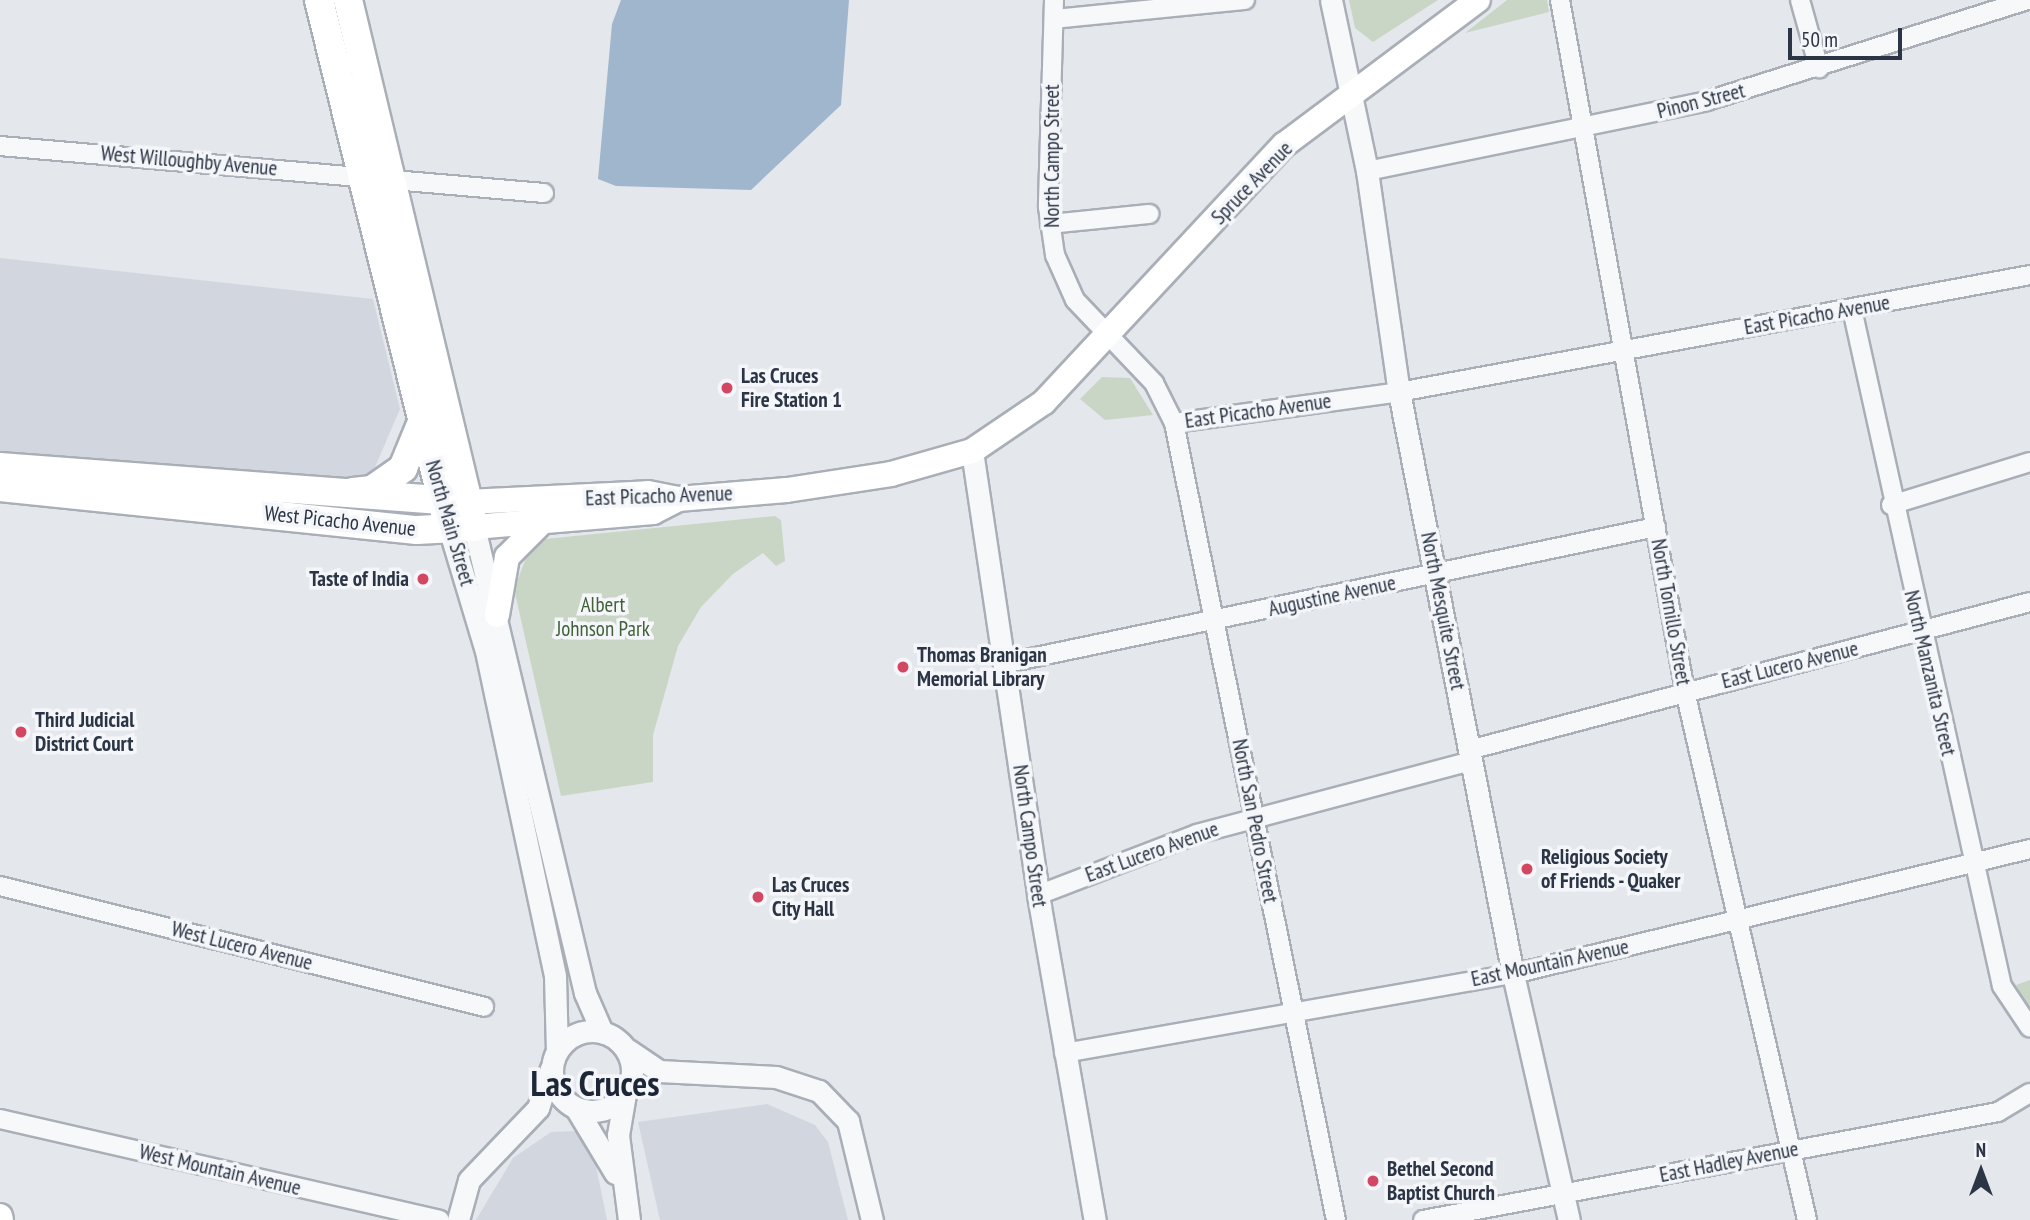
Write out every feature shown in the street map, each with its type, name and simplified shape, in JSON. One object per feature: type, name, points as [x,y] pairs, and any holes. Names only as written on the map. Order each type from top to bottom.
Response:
[{"type":"main road","name":"North Main Street","points":[[319,0],[375,176],[458,515]]},
{"type":"main road","name":"North Main Street","points":[[348,0],[375,176],[422,422],[458,515]]},
{"type":"main road","name":"Spruce Avenue","points":[[1111,335],[1284,145],[1478,0]]},
{"type":"main road","name":"East Picacho Avenue","points":[[458,515],[648,493],[678,499],[891,474],[972,451],[1044,402],[1111,335]]},
{"type":"main road","points":[[336,494],[372,490],[403,468],[422,422]]},
{"type":"main road","name":"West Picacho Avenue","points":[[0,467],[336,494],[458,515],[545,519],[653,512],[678,499]]},
{"type":"main road","name":"West Picacho Avenue","points":[[0,487],[416,530],[458,515]]},
{"type":"main road","points":[[497,615],[507,557],[545,519]]},
{"type":"street","name":"North Campo Street","points":[[1054,0],[1050,224],[1055,255],[1075,300],[1111,335]]},
{"type":"street","points":[[1054,19],[1245,0]]},
{"type":"street","name":"North Mesquite Street","points":[[1331,0],[1367,171],[1399,392],[1437,573],[1513,974],[1569,1220]]},
{"type":"street","name":"North Tornillo Street","points":[[1560,0],[1586,129],[1619,351],[1656,527],[1685,691],[1735,921],[1807,1220]]},
{"type":"street","points":[[1800,0],[1819,68]]},
{"type":"street","name":"Pinon Street","points":[[1367,171],[1586,129],[1819,68],[2027,0]]},
{"type":"street","name":"West Willoughby Avenue","points":[[0,146],[544,192]]},
{"type":"street","points":[[1050,224],[1149,214]]},
{"type":"street","name":"East Picacho Avenue","points":[[1111,335],[1154,383],[1174,422],[1399,392],[2030,275]]},
{"type":"street","name":"North Manzanita Street","points":[[1852,309],[1891,505],[2005,994],[2030,1028]]},
{"type":"street","name":"North San Pedro Street","points":[[1174,422],[1336,1220]]},
{"type":"street","name":"North Campo Street","points":[[972,451],[1006,663],[1038,895],[1095,1220]]},
{"type":"street","points":[[1891,505],[2030,462]]},
{"type":"street","name":"North Main Street","points":[[458,515],[497,615],[584,993],[602,1032]]},
{"type":"street","name":"North Main Street","points":[[458,515],[555,976],[555,1056]]},
{"type":"street","name":"Augustine Avenue","points":[[1006,663],[1656,527]]},
{"type":"street","name":"East Lucero Avenue","points":[[1038,895],[1253,817],[1685,691],[1920,633],[2030,602]]},
{"type":"street","name":"East Mountain Avenue","points":[[1064,1053],[1513,974],[2030,849]]},
{"type":"street","name":"West Lucero Avenue","points":[[0,886],[484,1007]]},
{"type":"street","points":[[460,1220],[479,1165],[538,1108],[555,1056],[576,1033],[602,1032],[659,1071],[796,1082],[841,1109],[872,1220]]},
{"type":"street","points":[[628,1050],[626,1092],[618,1135],[622,1187],[629,1220]]},
{"type":"street","points":[[555,1056],[554,1087],[602,1142],[622,1187]]},
{"type":"street","points":[[460,1220],[501,1153],[572,1106],[607,1108],[626,1092],[676,1082],[769,1086],[810,1099],[850,1139]]},
{"type":"street","name":"East Hadley Avenue","points":[[1423,1220],[1998,1112],[2030,1093]]},
{"type":"street","name":"West Mountain Avenue","points":[[0,1119],[440,1220]]},
{"type":"shaded area","points":[[0,258],[373,299],[400,409],[372,474],[355,483],[0,453]]},
{"type":"shaded area","points":[[767,1104],[815,1125],[828,1142],[848,1220],[660,1220],[638,1122]]},
{"type":"shaded area","points":[[577,1131],[590,1137],[607,1220],[476,1220],[513,1158],[551,1132]]},
{"type":"green space","points":[[1349,0],[1438,0],[1373,42],[1355,28]]},
{"type":"green space","points":[[1507,0],[1547,0],[1549,12],[1465,33]]},
{"type":"green space","points":[[1102,377],[1130,378],[1153,415],[1105,420],[1080,399]]},
{"type":"green space","name":"Albert Johnson Park","points":[[775,516],[781,520],[785,561],[776,566],[763,553],[733,574],[701,607],[678,646],[653,735],[653,782],[561,796],[514,589],[528,553],[545,539]]},
{"type":"green space","points":[[2030,980],[2030,1014],[2016,985]]},
{"type":"water","points":[[621,0],[849,0],[841,105],[751,190],[616,186],[598,179],[612,24]]},
{"type":"place","name":"Las Cruces Fire Station 1","points":[[727,388]]},
{"type":"place","name":"Taste of India","points":[[423,579]]},
{"type":"place","name":"Thomas Branigan Memorial Library","points":[[903,667]]},
{"type":"place","name":"Third Judicial District Court","points":[[21,732]]},
{"type":"place","name":"Religious Society of Friends - Quaker","points":[[1527,869]]},
{"type":"place","name":"Las Cruces City Hall","points":[[758,897]]},
{"type":"place","name":"Bethel Second Baptist Church","points":[[1373,1181]]},
{"type":"district","name":"Las Cruces","points":[[595,1083]]}]
